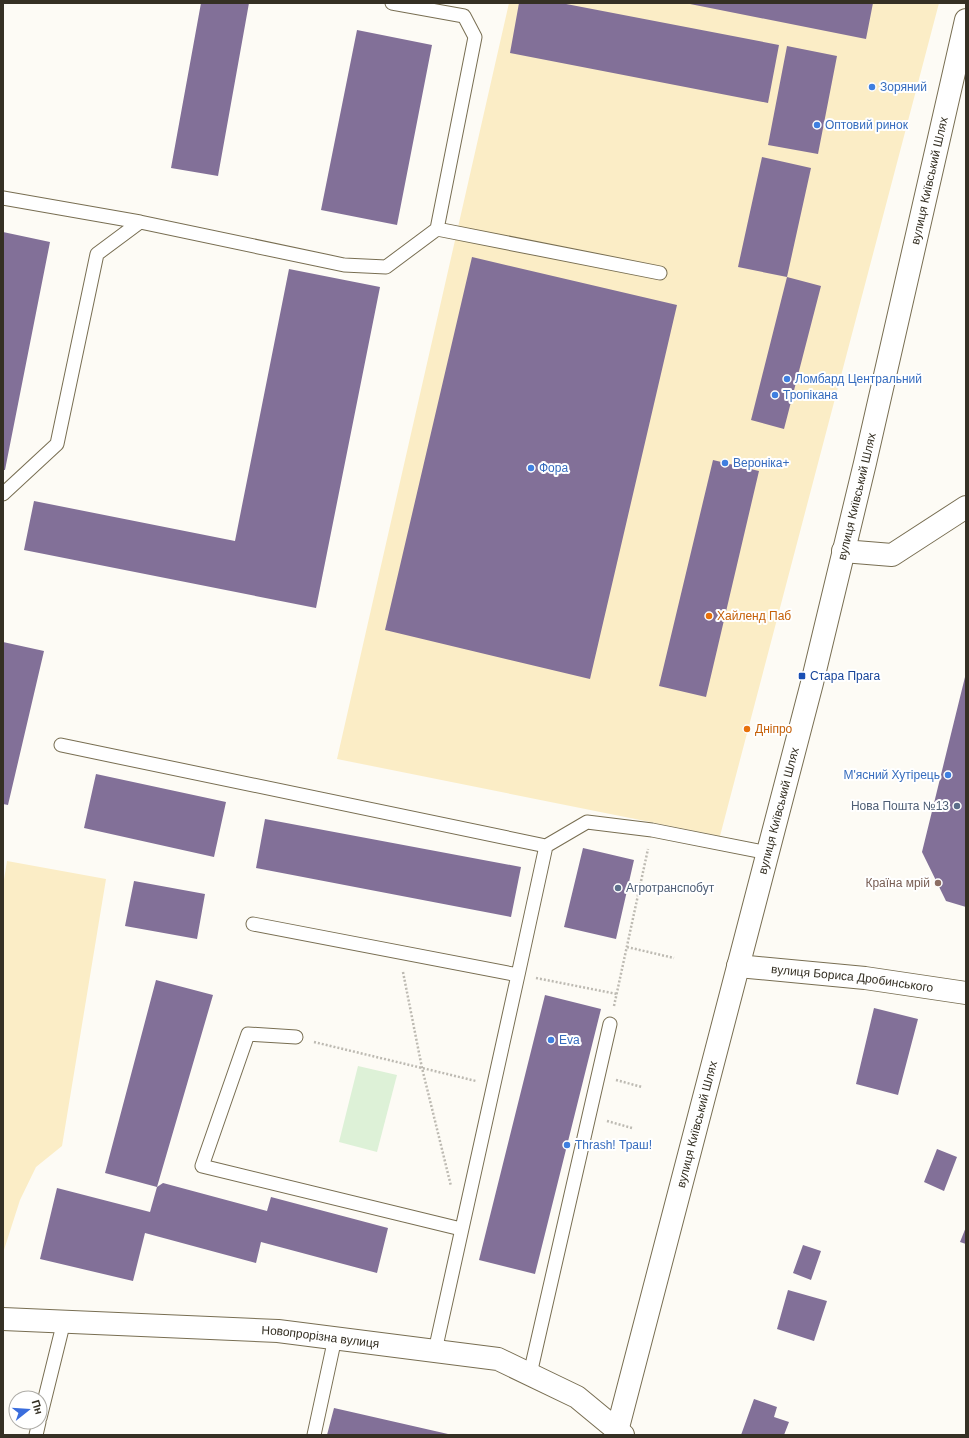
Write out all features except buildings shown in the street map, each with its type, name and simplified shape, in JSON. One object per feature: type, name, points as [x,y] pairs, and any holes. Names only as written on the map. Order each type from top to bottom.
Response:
[{"type":"main road","name":"вулиця Київський Шлях","points":[[619,1433],[812,683],[966,20]]},
{"type":"main road","points":[[843,551],[892,555],[966,507]]},
{"type":"main road","name":"вулиця Бориса Дробинського","points":[[738,966],[865,978],[966,993]]},
{"type":"main road","name":"Новопрорізна вулиця","points":[[3,1318],[278,1331],[498,1359],[577,1398],[619,1433]]},
{"type":"lane","points":[[3,198],[140,222],[344,265],[386,267],[437,229],[475,37],[464,16],[392,3]]},
{"type":"lane","points":[[3,494],[57,444],[97,254],[140,222]]},
{"type":"lane","points":[[437,229],[660,273]]},
{"type":"lane","points":[[60,745],[546,846],[587,822],[652,830],[768,853]]},
{"type":"lane","points":[[435,1351],[546,846]]},
{"type":"lane","points":[[253,924],[518,975]]},
{"type":"lane","points":[[530,1374],[610,1024]]},
{"type":"lane","points":[[296,1038],[248,1034],[202,1166],[461,1229]]},
{"type":"lane","points":[[47,1390],[64,1321]]},
{"type":"lane","points":[[314,1435],[335,1338]]},
{"type":"path","points":[[610,1024],[652,830]]},
{"type":"path","points":[[627,947],[674,958]]},
{"type":"path","points":[[399,952],[422,1068],[452,1190]]},
{"type":"path","points":[[518,975],[617,994]]},
{"type":"path","points":[[296,1038],[493,1084]]},
{"type":"path","points":[[598,1074],[642,1087]]},
{"type":"path","points":[[589,1116],[632,1128]]},
{"type":"shaded area","points":[[509,3],[939,3],[720,836],[337,759]]},
{"type":"shaded area","points":[[7,861],[106,879],[62,1146],[36,1167],[20,1200],[3,1253],[3,886]]},
{"type":"green space","points":[[358,1066],[397,1075],[377,1152],[339,1142]]},
{"type":"place","name":"Зоряний","points":[[872,87]]},
{"type":"place","name":"Оптовий ринок","points":[[817,125]]},
{"type":"place","name":"Ломбард Центральний","points":[[787,379]]},
{"type":"place","name":"Тропікана","points":[[775,395]]},
{"type":"place","name":"Вероніка+","points":[[725,463]]},
{"type":"place","name":"Фора","points":[[531,468]]},
{"type":"place","name":"Хайленд Паб","points":[[709,616]]},
{"type":"place","name":"Стара Прага","points":[[802,676]]},
{"type":"place","name":"Дніпро","points":[[747,729]]},
{"type":"place","name":"М'ясний Хутірець","points":[[948,775]]},
{"type":"place","name":"Нова Пошта №13","points":[[957,806]]},
{"type":"place","name":"Країна мрій","points":[[938,883]]},
{"type":"place","name":"Агротранспобут","points":[[618,888]]},
{"type":"place","name":"Eva","points":[[551,1040]]},
{"type":"place","name":"Thrash! Траш!","points":[[567,1145]]}]
